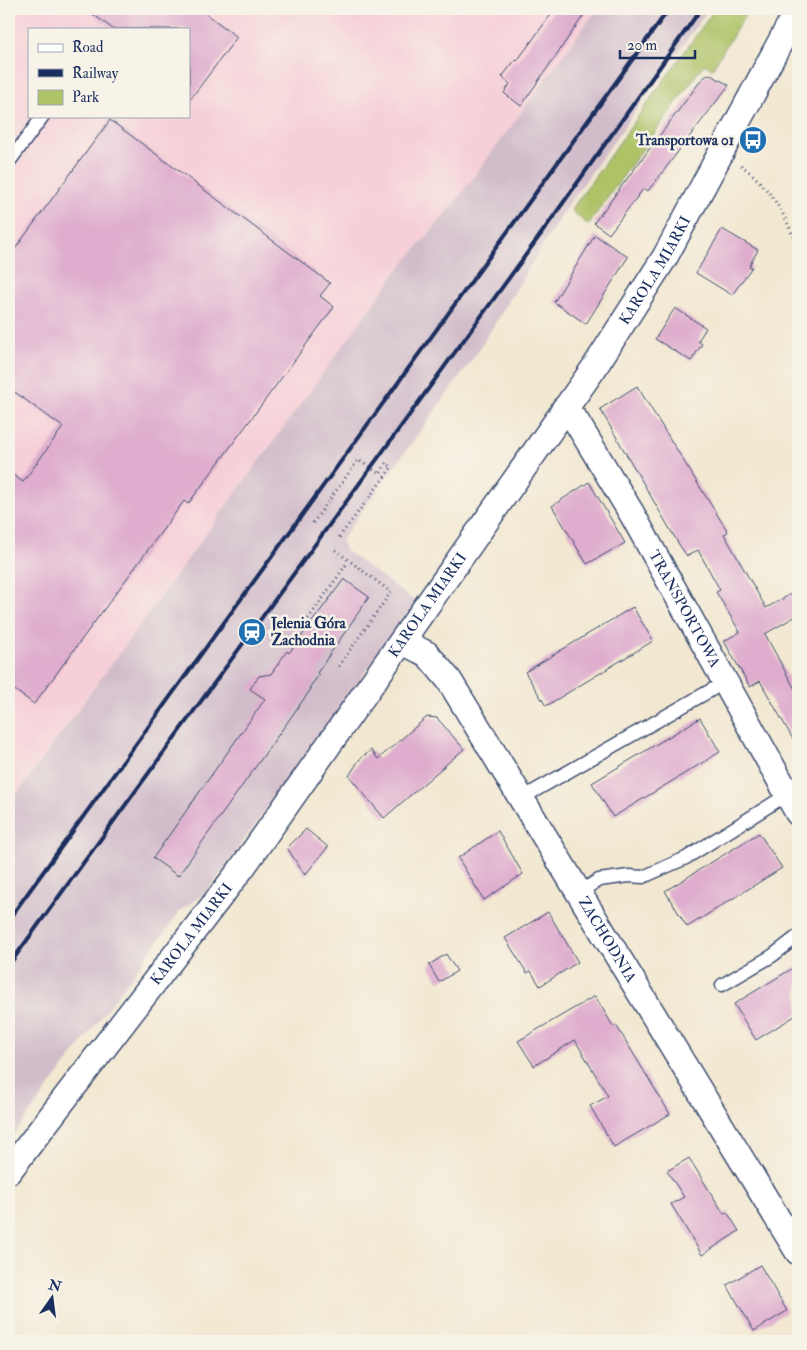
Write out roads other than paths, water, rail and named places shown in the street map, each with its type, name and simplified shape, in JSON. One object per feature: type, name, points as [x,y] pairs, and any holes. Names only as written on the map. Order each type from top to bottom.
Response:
[{"type":"street","name":"KAROLA MIARKI","points":[[9,1171],[242,868],[403,642],[594,368],[665,257],[798,9]]},
{"type":"street","name":"TRANSPORTOWA","points":[[564,409],[576,421],[632,514],[793,803]]},
{"type":"street","name":"ZACHODNIA","points":[[403,642],[426,654],[449,680],[798,1252]]},
{"type":"lane","points":[[9,162],[42,118]]},
{"type":"lane","points":[[522,798],[713,689]]},
{"type":"lane","points":[[579,892],[599,880],[629,876],[643,877],[686,858],[793,803]]},
{"type":"lane","points":[[722,986],[772,956],[798,936]]},
{"type":"railway","points":[[9,919],[669,9]]},
{"type":"railway","points":[[9,965],[541,234],[701,9]]},
{"type":"place","name":"Transportowa 01","points":[[753,140]]},
{"type":"place","name":"Jelenia Góra Zachodnia","points":[[252,632]]}]
